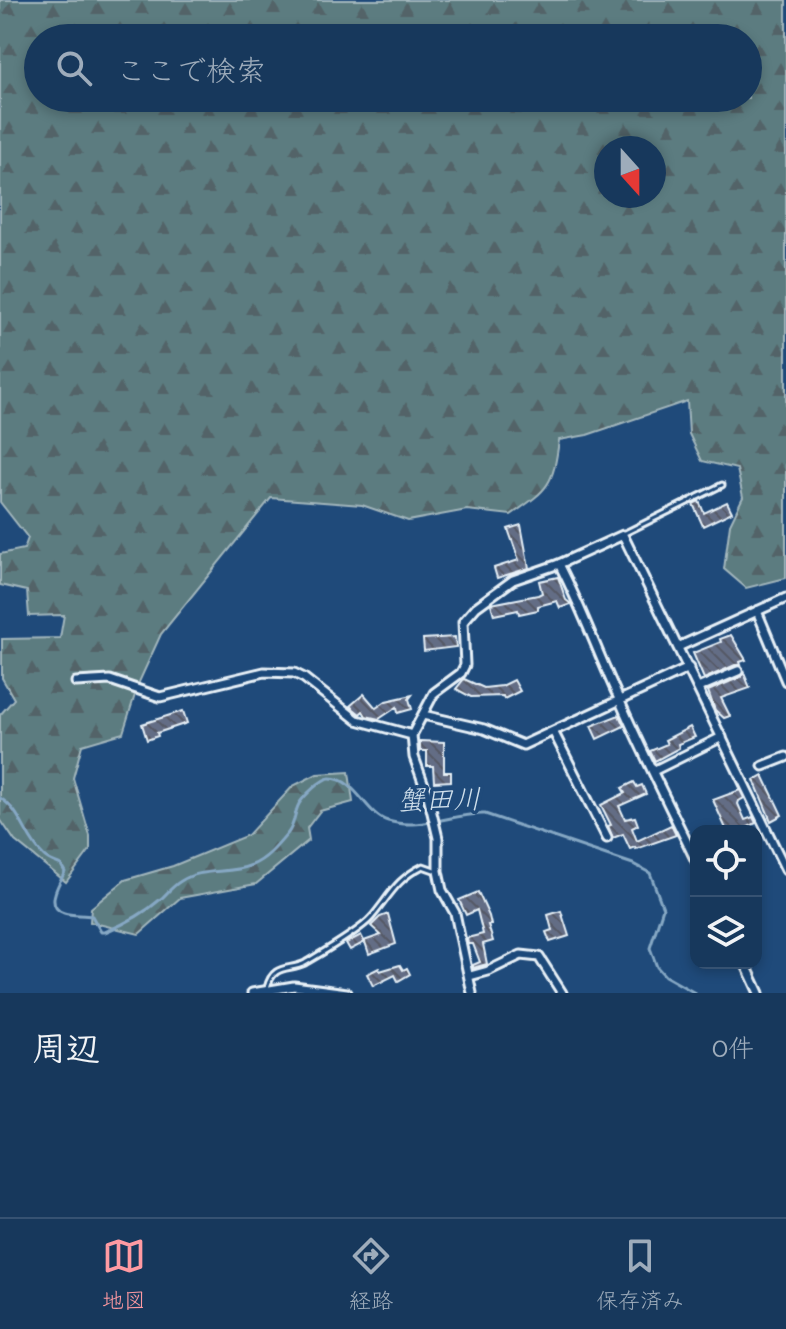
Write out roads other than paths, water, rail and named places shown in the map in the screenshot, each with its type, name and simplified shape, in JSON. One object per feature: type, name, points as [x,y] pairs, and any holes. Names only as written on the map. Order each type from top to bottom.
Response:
[{"type":"street","points":[[472,993],[455,913],[442,890],[438,871],[438,838],[414,757],[412,735],[434,693],[461,673],[465,665],[463,622],[476,607],[513,580],[559,564],[623,535],[786,870]]},
{"type":"street","points":[[559,564],[690,848]]},
{"type":"street","points":[[678,647],[786,598]]},
{"type":"street","points":[[757,611],[786,681]]},
{"type":"street","points":[[423,715],[484,729],[523,745],[689,668]]},
{"type":"street","points":[[698,688],[738,671]]},
{"type":"street","points":[[76,682],[110,680],[160,697],[264,672],[294,673],[357,720],[412,735]]},
{"type":"street","points":[[554,733],[607,838]]},
{"type":"street","points":[[653,771],[722,737]]},
{"type":"street","points":[[763,766],[786,757]]},
{"type":"street","points":[[470,976],[521,955],[539,957],[562,993]]},
{"type":"street","points":[[748,969],[759,993]]},
{"type":"street","points":[[252,993],[294,986],[347,993]]},
{"type":"lane","points":[[623,535],[722,485]]},
{"type":"lane","points":[[266,992],[269,980],[282,967],[301,965],[369,921],[399,880],[423,866],[438,871]]},
{"type":"waterway","name":"蟹田川","points":[[0,798],[13,810],[38,849],[48,859],[61,865],[65,872],[55,894],[58,910],[92,916],[101,932],[142,913],[189,877],[243,868],[263,859],[288,833],[301,801],[313,788],[330,778],[347,784],[380,817],[400,824],[485,814],[633,864],[650,873],[663,908],[650,948],[657,967],[665,976],[695,993]]}]
